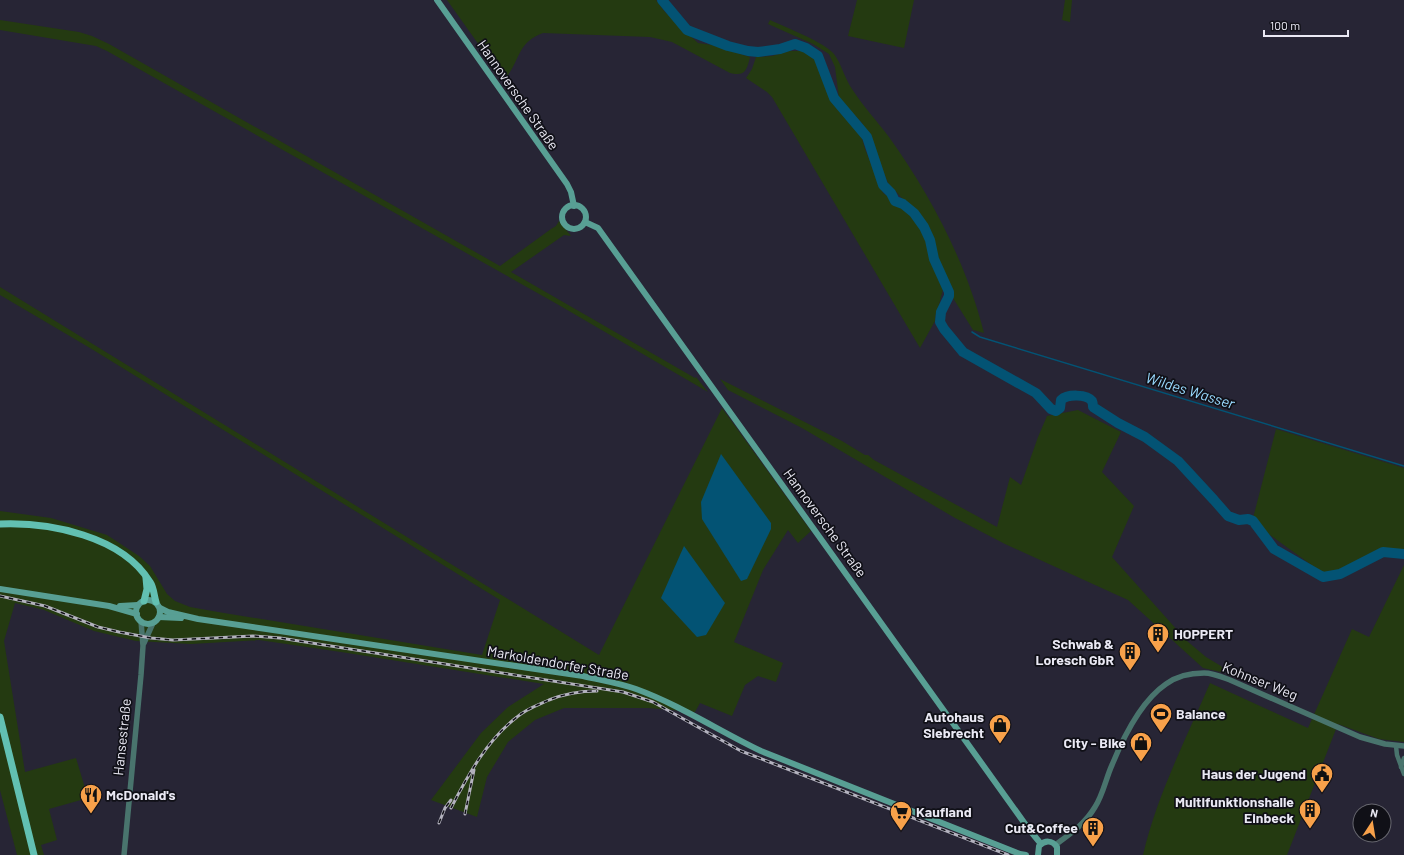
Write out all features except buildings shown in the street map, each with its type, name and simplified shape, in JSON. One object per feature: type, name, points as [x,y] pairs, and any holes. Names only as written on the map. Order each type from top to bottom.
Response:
[{"type":"main road","name":"Hannoversche Straße","points":[[437,0],[567,184],[574,206],[582,209],[585,215],[585,222],[598,228],[1028,828],[1041,844]]},
{"type":"main road","points":[[574,206],[570,206],[564,210],[562,217],[564,224],[569,228],[575,229],[585,222]]},
{"type":"main road","points":[[0,524],[46,526],[70,531],[95,539],[114,548],[132,559],[146,576],[152,586],[158,605],[159,617],[153,623],[145,623],[141,621],[137,614],[109,606],[0,589]]},
{"type":"main road","points":[[137,614],[147,589],[146,576]]},
{"type":"main road","points":[[109,606],[130,606],[148,600],[158,605]]},
{"type":"main road","name":"Markoldendorfer Straße","points":[[158,605],[168,612],[198,618],[583,676],[634,688],[667,702],[731,737],[762,751],[1020,854],[1026,855]]},
{"type":"main road","name":"Markoldendorfer Straße","points":[[159,617],[198,618]]},
{"type":"main road","points":[[0,716],[34,855]]},
{"type":"main road","points":[[1038,855],[1038,849],[1041,844],[1048,841],[1055,845],[1058,850],[1057,855]]},
{"type":"street","name":"Hansestraße","points":[[124,855],[143,646],[141,621]]},
{"type":"street","name":"Hansestraße","points":[[143,646],[153,623]]},
{"type":"street","name":"Kohnser Weg","points":[[1055,845],[1086,821],[1096,806],[1112,764],[1137,716],[1166,683],[1179,677],[1204,673],[1214,674],[1373,741],[1396,746],[1404,746]]},
{"type":"street","points":[[1396,746],[1397,755],[1404,774]]},
{"type":"street","points":[[1401,768],[1404,758]]},
{"type":"green space","points":[[447,0],[656,0],[665,12],[698,43],[712,45],[750,57],[746,69],[742,73],[735,74],[730,73],[672,42],[650,37],[543,33],[534,37],[523,47],[504,80]]},
{"type":"green space","points":[[857,0],[914,0],[904,48],[848,36]]},
{"type":"green space","points":[[1065,0],[1072,0],[1070,22],[1062,20]]},
{"type":"green space","points":[[0,20],[79,32],[109,44],[500,266],[556,226],[559,221],[571,236],[564,235],[511,272],[695,378],[696,377],[708,392],[557,304],[107,51],[96,46],[0,30]]},
{"type":"green space","points":[[770,20],[814,40],[834,54],[852,89],[904,159],[946,230],[967,281],[984,333],[973,330],[953,298],[942,271],[930,234],[923,221],[888,183],[869,136],[862,123],[839,98],[835,67],[829,54],[813,44],[768,24]]},
{"type":"green space","points":[[789,51],[805,51],[815,57],[831,99],[861,135],[865,149],[883,193],[889,197],[892,203],[904,209],[914,218],[925,235],[933,266],[941,281],[943,289],[936,312],[935,321],[920,348],[772,97],[746,78],[752,69],[756,57],[772,56]]},
{"type":"green space","points":[[0,287],[599,655],[722,408],[811,531],[798,543],[788,530],[763,570],[734,642],[783,663],[776,682],[758,676],[745,685],[732,716],[700,703],[695,712],[648,708],[564,708],[535,720],[508,742],[487,777],[477,817],[431,800],[481,733],[508,707],[544,684],[259,640],[191,644],[136,641],[94,631],[44,610],[15,603],[4,641],[25,772],[76,758],[88,798],[49,809],[57,840],[41,845],[44,855],[17,855],[0,790],[0,511],[51,518],[107,535],[139,556],[150,566],[167,594],[175,601],[190,607],[218,612],[482,655],[500,600],[90,348],[0,295]]},
{"type":"green space","points":[[720,379],[842,441],[997,527],[1010,477],[1021,485],[1047,416],[1078,410],[1121,432],[1102,472],[1134,506],[1112,557],[1187,641],[1206,657],[1221,666],[1225,673],[1203,668],[1128,600],[1005,544],[955,518],[802,428],[728,390]]},
{"type":"green space","points":[[1276,429],[1404,468],[1404,552],[1382,549],[1340,572],[1324,574],[1252,522]]},
{"type":"green space","points":[[1404,565],[1404,742],[1379,739],[1338,724],[1287,855],[1143,855],[1164,789],[1210,683],[1308,728],[1352,629],[1369,637]]},
{"type":"water","points":[[721,454],[771,523],[771,529],[747,579],[741,581],[702,519],[701,502]]},
{"type":"water","points":[[684,546],[725,603],[706,635],[697,637],[661,598]]},
{"type":"waterway","points":[[662,0],[687,30],[728,46],[758,52],[780,49],[795,44],[806,48],[818,56],[834,98],[867,137],[883,185],[891,193],[895,201],[903,204],[914,213],[924,227],[930,240],[934,259],[949,292],[949,296],[941,312],[940,322],[963,352],[1036,393],[1051,409],[1056,411],[1060,408],[1061,400],[1064,398],[1072,396],[1086,397],[1092,402],[1093,407],[1118,423],[1145,437],[1178,461],[1228,516],[1239,520],[1248,519],[1253,521],[1274,549],[1323,577],[1340,574],[1383,552],[1404,554]]},
{"type":"waterway","name":"Wildes Wasser","points":[[972,332],[980,337],[1404,466]]},
{"type":"railway","points":[[0,596],[45,606],[98,627],[151,638],[173,640],[253,636],[280,638],[623,692],[653,702],[741,751],[1008,855]]},
{"type":"railway","points":[[451,808],[471,771],[487,747],[506,726],[528,709],[536,705],[561,696],[579,692],[597,691]]},
{"type":"railway","points":[[465,814],[474,770]]},
{"type":"railway","points":[[439,823],[445,808],[451,800]]},
{"type":"place","name":"HOPPERT","points":[[1158,654]]},
{"type":"place","name":"Schwab & Loresch GbR","points":[[1130,672]]},
{"type":"place","name":"Balance","points":[[1161,734]]},
{"type":"place","name":"Autohaus Siebrecht","points":[[1000,744]]},
{"type":"place","name":"City - Bike","points":[[1141,762]]},
{"type":"place","name":"Haus der Jugend","points":[[1322,794]]},
{"type":"place","name":"McDonald's","points":[[91,814]]},
{"type":"place","name":"Multifunktionshalle Einbeck","points":[[1310,830]]},
{"type":"place","name":"Kaufland","points":[[901,832]]},
{"type":"place","name":"Cut&Coffee","points":[[1093,848]]}]
